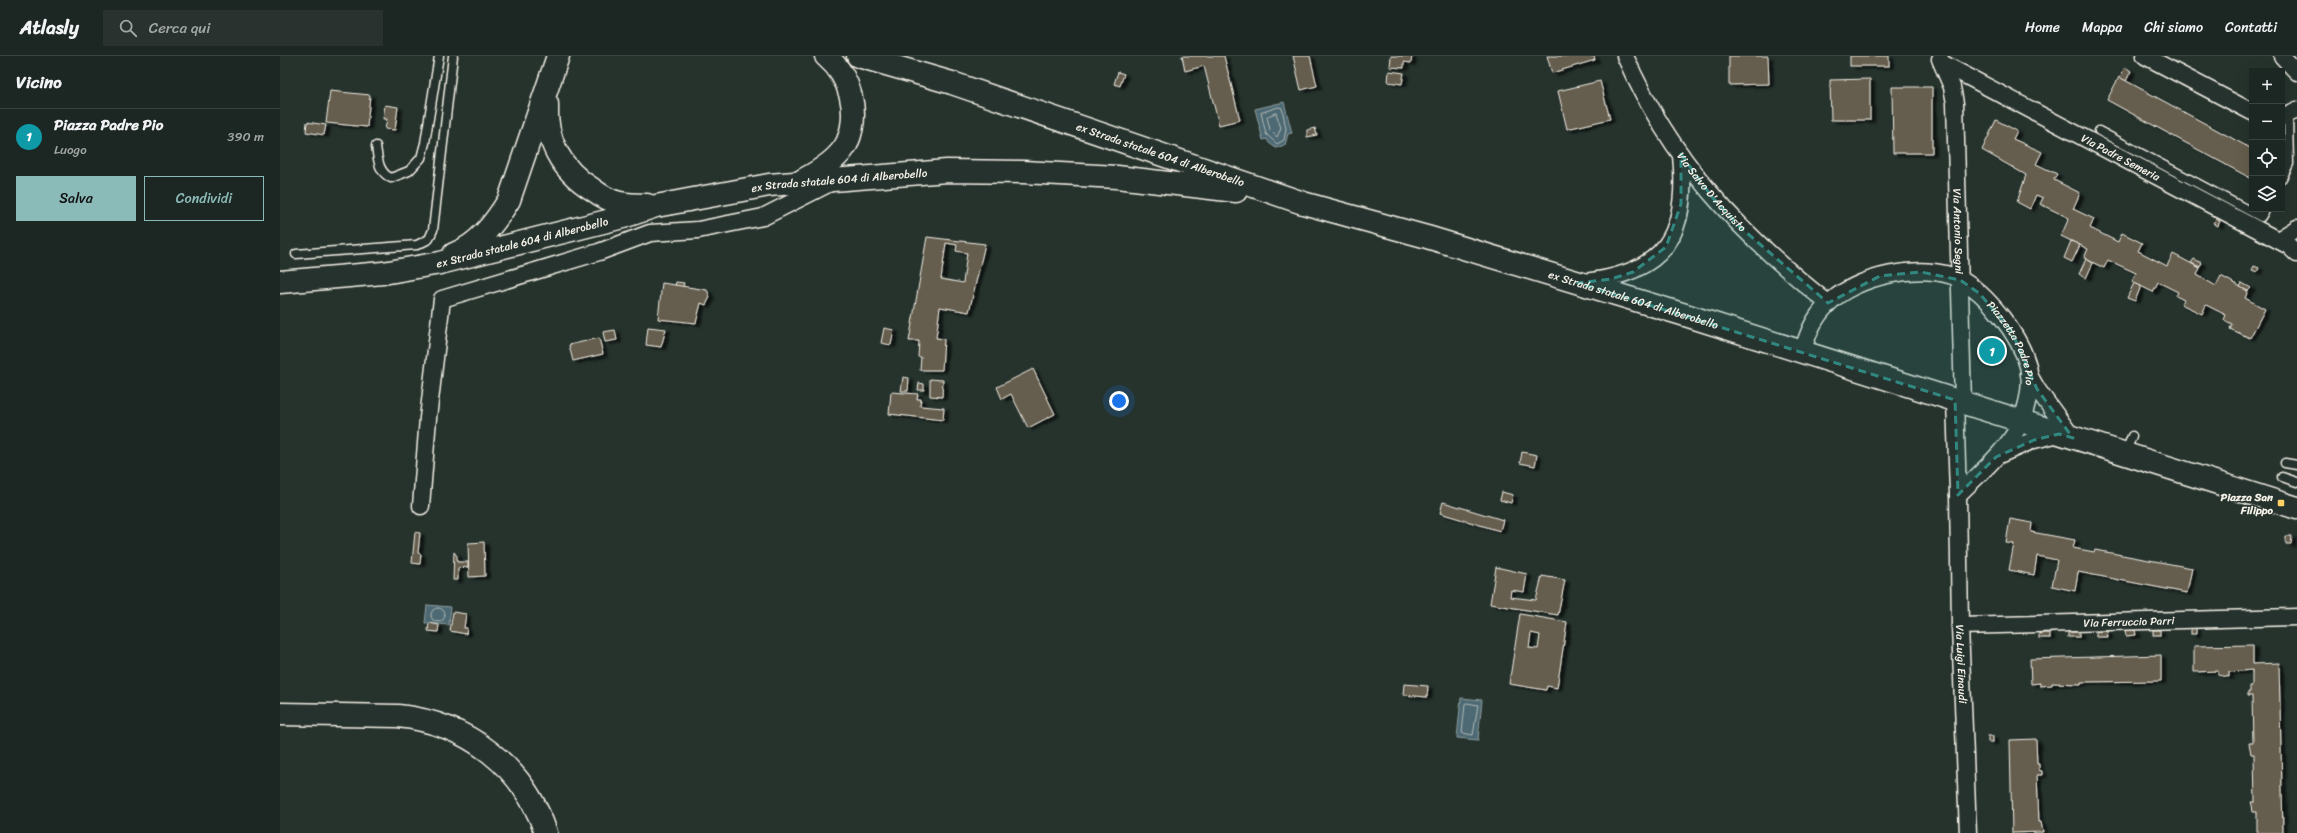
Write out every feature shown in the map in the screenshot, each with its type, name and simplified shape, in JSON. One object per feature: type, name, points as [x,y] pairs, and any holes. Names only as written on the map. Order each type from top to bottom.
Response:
[{"type":"main road","name":"ex Strada statale 604 di Alberobello","points":[[383,273],[418,266],[459,252],[483,235],[496,221],[516,186],[548,92],[558,56]]},
{"type":"main road","points":[[798,182],[815,174],[830,162],[846,143],[853,115],[851,95],[843,76],[826,56]]},
{"type":"main road","name":"ex Strada statale 604 di Alberobello","points":[[858,56],[952,83],[1302,203],[1427,237],[1578,282],[2066,436],[2128,445],[2297,508]]},
{"type":"main road","points":[[548,92],[546,116],[553,146],[562,163],[578,181],[599,194],[619,203],[656,206]]},
{"type":"main road","name":"ex Strada statale 604 di Alberobello","points":[[282,282],[383,273],[480,254],[623,217],[656,206],[761,186],[798,182],[947,171],[1030,173],[1117,177],[1216,187],[1302,203]]},
{"type":"main road","points":[[280,714],[413,717],[445,726],[488,750],[509,768],[534,802],[546,833]]},
{"type":"street","name":"Via Salvo D'Acquisto","points":[[1625,56],[1640,89],[1681,154],[1712,197],[1740,227],[1797,279],[1828,304]]},
{"type":"street","points":[[2145,56],[2249,110]]},
{"type":"street","points":[[2282,56],[2297,72]]},
{"type":"street","name":"Via Padre Semeria","points":[[1940,59],[2278,240],[2297,254]]},
{"type":"street","name":"Via Antonio Segni","points":[[1940,59],[1952,87],[1955,103],[1960,280],[1959,401]]},
{"type":"street","points":[[1578,282],[1611,279],[1633,272],[1653,259],[1666,247],[1677,222],[1681,204],[1683,184],[1681,154]]},
{"type":"street","points":[[421,506],[428,418],[442,299],[599,252],[650,233],[698,230],[763,217],[838,179]]},
{"type":"street","points":[[2278,240],[2297,228]]},
{"type":"street","name":"Piazzetta Padre Pio","points":[[1802,352],[1813,322],[1828,304],[1856,286],[1880,276],[1921,272],[1947,274],[1960,280],[1979,293],[2011,330],[2021,347],[2029,373],[2030,384],[2021,421]]},
{"type":"street","points":[[1996,457],[2034,440],[2066,436],[2037,389],[2029,373]]},
{"type":"street","name":"Via Luigi Einaudi","points":[[1959,401],[1958,495],[1960,626],[1968,833]]},
{"type":"street","points":[[1958,495],[1996,457],[2021,421]]},
{"type":"street","name":"Via Ferruccio Parri","points":[[1960,626],[2297,617]]},
{"type":"lane","points":[[376,146],[379,165],[384,175],[391,178],[409,171],[421,158],[425,143],[439,56]]},
{"type":"lane","points":[[296,254],[417,245],[429,239],[433,230],[453,56]]},
{"type":"lane","points":[[2283,176],[2289,164],[2289,114]]},
{"type":"lane","points":[[2099,132],[2249,210]]},
{"type":"lane","points":[[2252,212],[2262,217],[2264,212]]},
{"type":"lane","points":[[2285,463],[2297,465]]},
{"type":"lane","points":[[2282,478],[2297,482]]},
{"type":"highlighted area","points":[[1681,154],[1712,197],[1740,227],[1828,303],[1880,276],[1921,272],[1960,280],[1979,293],[2011,330],[2037,389],[2073,438],[2059,434],[2034,440],[1996,457],[1958,495],[1955,400],[1578,283],[1611,279],[1633,272],[1666,247],[1681,204]]},
{"type":"water","points":[[1284,102],[1292,133],[1288,134],[1285,145],[1276,148],[1269,143],[1267,139],[1263,140],[1255,109]]},
{"type":"water","points":[[427,605],[451,607],[449,625],[425,623]]},
{"type":"water","points":[[1461,698],[1482,700],[1478,740],[1457,738]]},
{"type":"building","points":[[1182,56],[1224,56],[1240,120],[1219,125],[1204,66],[1185,71]]},
{"type":"building","points":[[1293,56],[1310,56],[1317,86],[1301,90]]},
{"type":"building","points":[[1391,56],[1412,56],[1411,63],[1404,62],[1404,68],[1390,67]]},
{"type":"building","points":[[1547,56],[1594,56],[1595,60],[1552,73]]},
{"type":"building","points":[[1729,56],[1768,56],[1769,84],[1729,85]]},
{"type":"building","points":[[1850,56],[1889,56],[1889,66],[1850,66]]},
{"type":"building","points":[[2125,67],[2131,71],[2126,81],[2120,78]]},
{"type":"building","points":[[1389,71],[1404,73],[1402,84],[1388,82]]},
{"type":"building","points":[[1118,72],[1124,74],[1120,86],[1114,84]]},
{"type":"building","points":[[2119,77],[2249,147],[2249,177],[2107,100]]},
{"type":"building","points":[[1870,79],[1870,120],[1831,120],[1830,80]]},
{"type":"building","points":[[1600,81],[1610,119],[1567,129],[1558,91]]},
{"type":"building","points":[[1892,87],[1932,87],[1932,153],[1893,153]]},
{"type":"building","points":[[330,91],[370,95],[367,127],[326,123]]},
{"type":"building","points":[[385,105],[398,107],[395,130],[385,129],[387,119],[383,119]]},
{"type":"building","points":[[1996,120],[2017,131],[2013,139],[2042,152],[2036,164],[2057,174],[2054,180],[2080,193],[2073,209],[2094,219],[2090,228],[2118,242],[2122,233],[2142,243],[2138,251],[2167,266],[2173,254],[2200,268],[2197,275],[2216,286],[2221,276],[2248,291],[2245,298],[2265,309],[2250,338],[2230,329],[2232,324],[2224,320],[2226,315],[2206,305],[2202,314],[2181,304],[2184,300],[2176,296],[2178,292],[2158,282],[2153,292],[2132,282],[2136,273],[2108,260],[2104,268],[2084,258],[2088,249],[2061,236],[2069,218],[2040,204],[2043,198],[2036,195],[2030,209],[2017,202],[2026,175],[1982,150]]},
{"type":"building","points":[[307,122],[326,125],[324,135],[306,132]]},
{"type":"building","points":[[1315,128],[1317,135],[1307,137],[1307,130]]},
{"type":"building","points":[[2216,219],[2220,221],[2218,226],[2213,223]]},
{"type":"building","points":[[927,237],[985,244],[969,312],[940,307],[936,338],[944,339],[942,370],[920,370],[921,357],[918,357],[919,341],[909,341]],"holes":[[[946,243],[957,245],[956,251],[967,253],[963,283],[941,279]]]},
{"type":"building","points":[[2071,241],[2080,245],[2072,262],[2064,258]]},
{"type":"building","points":[[2086,259],[2093,263],[2086,278],[2079,274]]},
{"type":"building","points":[[2194,259],[2202,263],[2200,267],[2191,263]]},
{"type":"building","points":[[2254,266],[2259,268],[2257,272],[2252,270]]},
{"type":"building","points":[[676,282],[684,283],[683,287],[675,285]]},
{"type":"building","points":[[662,283],[707,290],[710,297],[706,305],[701,303],[696,323],[658,319]]},
{"type":"building","points":[[2134,283],[2141,286],[2135,301],[2127,298]]},
{"type":"building","points":[[2242,283],[2251,288],[2248,291],[2240,287]]},
{"type":"building","points":[[648,327],[666,329],[661,347],[646,345]]},
{"type":"building","points":[[884,328],[894,330],[891,345],[881,343]]},
{"type":"building","points":[[615,330],[617,340],[605,342],[603,332]]},
{"type":"building","points":[[599,338],[603,354],[573,361],[569,345]]},
{"type":"building","points":[[1033,369],[1055,414],[1028,428],[1011,394],[1002,399],[997,387]]},
{"type":"building","points":[[903,377],[909,378],[908,391],[901,391]]},
{"type":"building","points":[[930,379],[943,380],[942,397],[930,396]]},
{"type":"building","points":[[919,383],[924,384],[924,390],[918,390]]},
{"type":"building","points":[[891,392],[918,394],[917,399],[921,399],[920,406],[944,408],[943,420],[889,414]]},
{"type":"building","points":[[1522,452],[1537,455],[1535,466],[1520,463]]},
{"type":"building","points":[[1502,492],[1513,495],[1511,503],[1500,500]]},
{"type":"building","points":[[1443,502],[1503,520],[1500,531],[1440,513]]},
{"type":"building","points":[[2010,519],[2032,523],[2031,532],[2075,540],[2073,548],[2094,552],[2095,550],[2192,568],[2187,593],[2078,572],[2075,591],[2052,586],[2057,560],[2037,556],[2034,575],[2009,570],[2014,544],[2006,543]]},
{"type":"building","points":[[415,532],[420,533],[418,553],[421,554],[420,564],[412,563]]},
{"type":"building","points":[[2286,536],[2292,536],[2291,544],[2286,544]]},
{"type":"building","points":[[484,542],[485,576],[469,577],[468,543]]},
{"type":"building","points":[[454,552],[457,556],[457,562],[468,562],[468,567],[458,568],[458,580],[453,580]]},
{"type":"building","points":[[1496,567],[1527,574],[1524,592],[1511,590],[1510,597],[1536,600],[1542,576],[1565,580],[1558,615],[1490,604]]},
{"type":"building","points":[[453,612],[466,614],[464,628],[467,628],[466,634],[450,631]]},
{"type":"building","points":[[1520,614],[1567,622],[1557,688],[1547,686],[1546,690],[1509,684]],"holes":[[[1531,633],[1540,635],[1538,649],[1529,648]]]},
{"type":"building","points":[[429,623],[439,625],[438,632],[428,631]]},
{"type":"building","points":[[2191,628],[2196,628],[2196,634],[2191,634]]},
{"type":"building","points":[[2125,630],[2135,630],[2136,635],[2126,636]]},
{"type":"building","points":[[2153,630],[2160,630],[2160,635],[2153,635]]},
{"type":"building","points":[[2096,631],[2107,631],[2108,637],[2096,637]]},
{"type":"building","points":[[2068,632],[2079,632],[2079,637],[2068,637]]},
{"type":"building","points":[[2039,633],[2050,633],[2050,638],[2039,638]]},
{"type":"building","points":[[2253,645],[2253,664],[2279,663],[2283,833],[2257,833],[2257,812],[2253,812],[2251,802],[2255,802],[2254,754],[2251,754],[2249,743],[2253,743],[2252,696],[2248,696],[2250,686],[2252,686],[2252,670],[2229,672],[2229,677],[2218,675],[2218,671],[2194,672],[2194,646]]},
{"type":"building","points":[[2161,655],[2161,681],[2081,682],[2081,684],[2052,683],[2052,685],[2040,686],[2040,683],[2031,684],[2030,659]]},
{"type":"building","points":[[1404,684],[1428,686],[1427,697],[1403,695]]},
{"type":"building","points":[[1988,736],[1993,736],[1993,742],[1988,742]]},
{"type":"building","points":[[2036,739],[2037,764],[2039,764],[2039,770],[2042,771],[2042,775],[2037,775],[2039,822],[2041,822],[2043,832],[2012,833],[2010,740]]},
{"type":"place","name":"Piazza Padre Pio","points":[[1992,351]]},
{"type":"place","name":"Piazza San Filippo","points":[[2281,503]]}]
